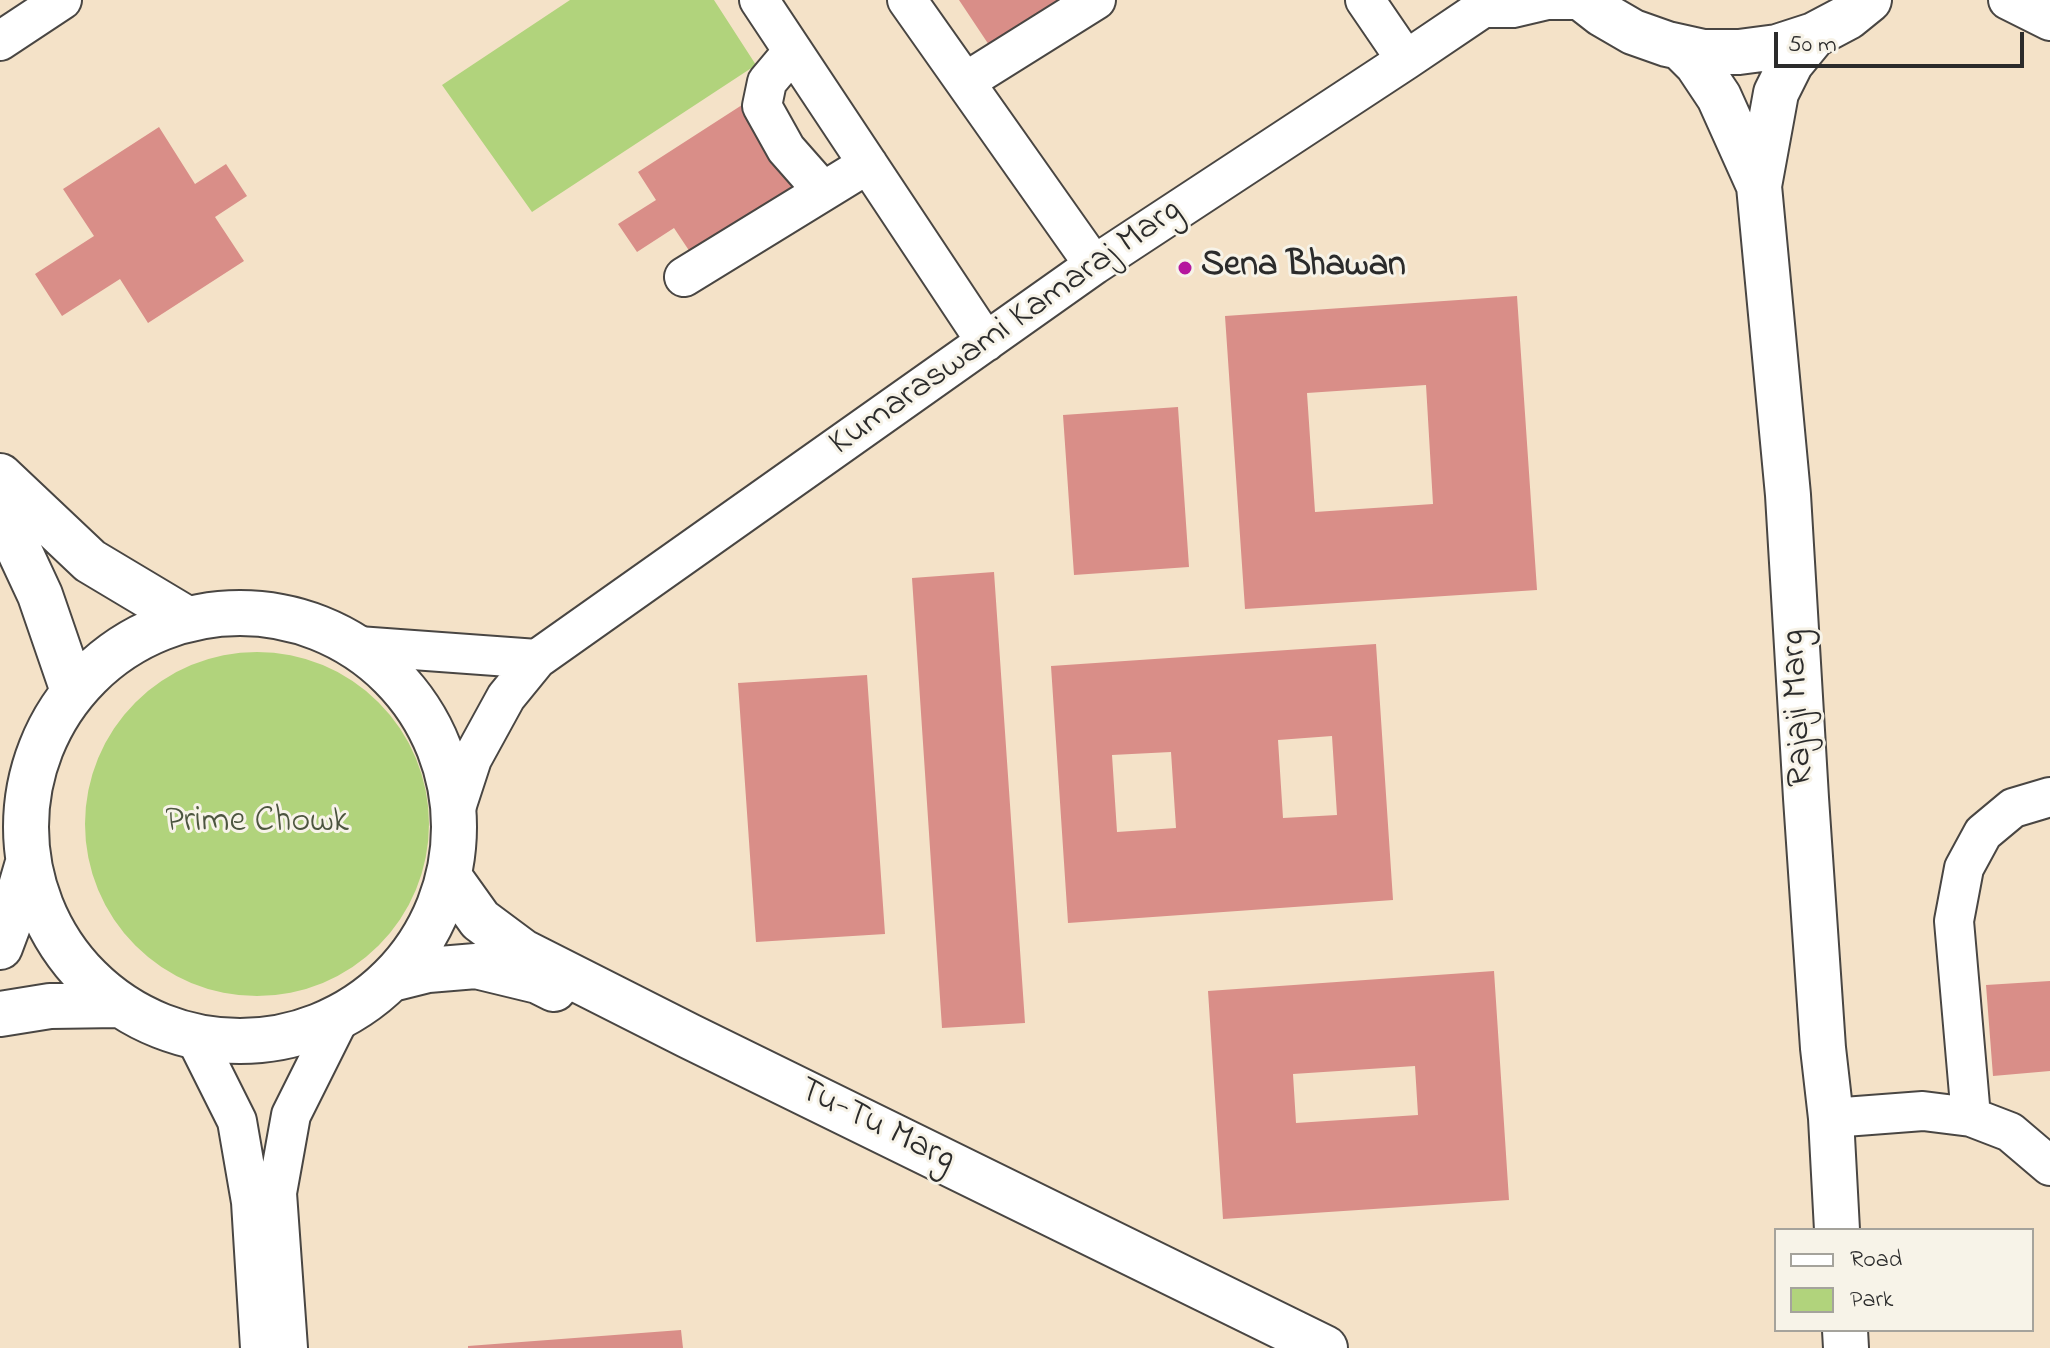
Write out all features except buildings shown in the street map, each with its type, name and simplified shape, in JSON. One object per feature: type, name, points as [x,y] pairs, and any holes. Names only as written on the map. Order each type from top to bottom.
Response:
[{"type":"main road","points":[[1585,0],[1633,32],[1703,52],[1739,52],[1777,47],[1814,35],[1848,17],[1869,0]]},
{"type":"main road","name":"Rajaji Marg","points":[[1814,35],[1791,63],[1776,93],[1759,186],[1788,495],[1837,1228]]},
{"type":"main road","name":"Rajaji Marg","points":[[1680,47],[1697,64],[1719,97],[1759,186]]},
{"type":"main road","points":[[0,476],[90,561],[187,619]]},
{"type":"main road","points":[[0,509],[40,595],[73,691]]},
{"type":"main road","points":[[246,612],[304,622],[358,646],[389,671],[415,701],[435,735],[449,772],[455,811],[450,878],[428,932],[392,979],[340,1017],[306,1031],[270,1040],[232,1042],[195,1037],[168,1030],[119,1005],[76,968],[45,920],[27,866],[24,819],[31,773],[47,730],[73,691],[124,645],[187,619],[246,612]]},
{"type":"main road","points":[[0,947],[27,866]]},
{"type":"main road","name":"Tu-Tu Marg","points":[[450,878],[480,920],[523,952],[1325,1348]]},
{"type":"main road","name":"Tu-Tu Marg","points":[[392,979],[428,970],[476,966],[538,981],[987,1200],[1280,1348]]},
{"type":"main road","points":[[0,1014],[50,1006],[119,1005]]},
{"type":"street","points":[[0,41],[62,0]]},
{"type":"street","points":[[759,0],[986,342]]},
{"type":"street","points":[[907,0],[1094,265]]},
{"type":"street","points":[[965,82],[1096,0]]},
{"type":"street","points":[[1365,0],[1406,60]]},
{"type":"street","name":"Kumaraswami Kamaraj Marg","points":[[455,811],[472,759],[506,697],[537,659],[1094,265],[1406,60],[1485,4],[1513,8],[1547,0],[1585,0]]},
{"type":"street","points":[[2008,0],[2050,21]]},
{"type":"street","points":[[793,51],[767,82],[762,106],[786,149],[823,191]]},
{"type":"street","points":[[684,277],[868,164]]},
{"type":"street","points":[[358,646],[537,659]]},
{"type":"street","points":[[1971,1117],[1954,921],[1964,868],[1983,833],[2013,808],[2050,797]]},
{"type":"street","points":[[288,1348],[277,1193],[291,1115],[340,1017]]},
{"type":"street","points":[[195,1037],[237,1121],[251,1202],[260,1348]]},
{"type":"street","points":[[1831,1118],[1923,1111],[1971,1117],[2010,1132],[2050,1166]]},
{"type":"green space","points":[[570,0],[714,0],[756,65],[532,212],[442,85]]},
{"type":"green space","name":"Prime Chowk","points":[[257,652],[307,660],[338,673],[366,691],[390,715],[408,743],[421,774],[429,824],[421,874],[408,905],[390,933],[366,957],[338,975],[307,988],[257,996],[207,988],[176,975],[148,957],[124,933],[106,905],[93,874],[85,824],[93,774],[106,743],[124,715],[148,691],[176,673],[207,660]]},
{"type":"place","name":"Sena Bhawan","points":[[1185,268]]}]
